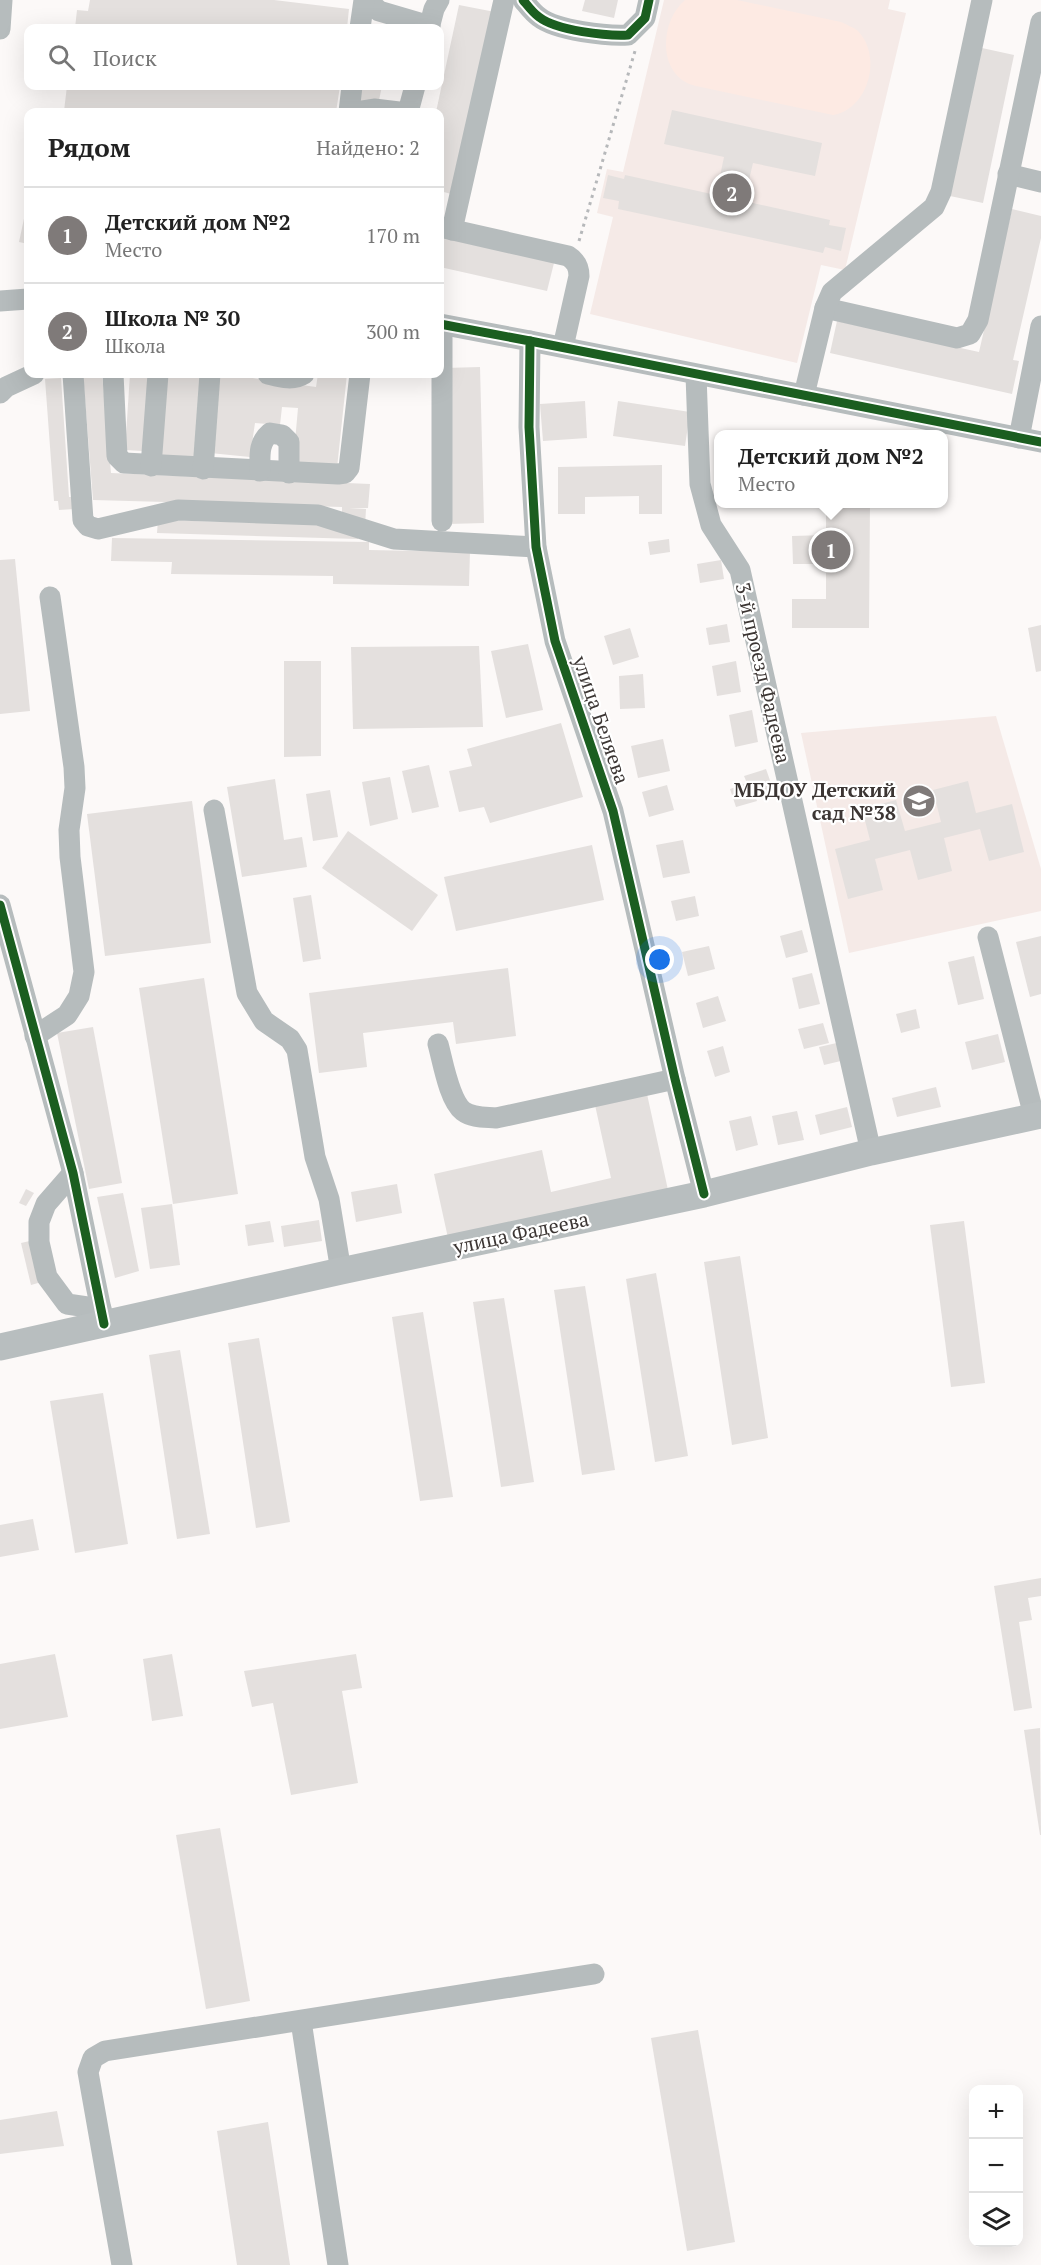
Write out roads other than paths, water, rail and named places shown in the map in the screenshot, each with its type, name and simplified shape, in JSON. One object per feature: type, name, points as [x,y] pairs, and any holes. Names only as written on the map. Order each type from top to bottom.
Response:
[{"type":"main road","name":"улица Фадеева","points":[[0,1347],[102,1317],[341,1271],[704,1194],[871,1152],[1037,1116]]},
{"type":"street","points":[[0,29],[2,0]]},
{"type":"street","points":[[361,24],[365,0],[379,11],[420,24]]},
{"type":"street","points":[[431,24],[439,0]]},
{"type":"street","points":[[504,0],[446,229],[568,256],[573,260],[579,270],[579,276],[562,347]]},
{"type":"street","points":[[523,0],[541,19],[566,28],[609,35],[628,35],[647,9]]},
{"type":"street","points":[[804,395],[825,308],[832,292],[934,207],[941,192],[982,0]]},
{"type":"street","points":[[825,308],[957,338],[969,334],[978,320],[1008,174],[1034,86],[1041,22]]},
{"type":"street","points":[[349,108],[352,90]]},
{"type":"street","points":[[409,108],[414,90]]},
{"type":"street","points":[[1008,174],[1041,182]]},
{"type":"street","points":[[0,301],[24,300]]},
{"type":"street","points":[[444,326],[1041,442]]},
{"type":"street","points":[[1019,438],[1041,326]]},
{"type":"street","name":"улица Беляева","points":[[530,341],[529,427],[536,547],[555,641],[613,811],[704,1194]]},
{"type":"street","name":"3-й проезд Фадеева","points":[[696,375],[700,484],[711,525],[740,570],[871,1152]]},
{"type":"street","points":[[0,393],[6,387],[25,378]]},
{"type":"street","points":[[73,378],[83,520],[88,526],[98,529],[178,510],[318,515],[394,539],[536,547]]},
{"type":"street","points":[[113,378],[117,456],[124,463],[338,474],[345,473],[349,468],[360,378]]},
{"type":"street","points":[[151,466],[158,378]]},
{"type":"street","points":[[203,468],[210,378]]},
{"type":"street","points":[[441,378],[442,521]]},
{"type":"street","points":[[260,471],[260,449],[263,439],[270,433],[282,435],[289,442],[289,472]]},
{"type":"street","points":[[35,1036],[67,1015],[79,996],[84,972],[69,830],[75,788],[74,767],[50,597]]},
{"type":"street","points":[[214,810],[247,993],[264,1021],[290,1039],[297,1050],[315,1157],[328,1199],[341,1271]]},
{"type":"street","points":[[0,905],[73,1173],[102,1317]]},
{"type":"street","points":[[988,937],[1037,1116]]},
{"type":"street","points":[[438,1044],[454,1100],[464,1112],[477,1117],[496,1118],[675,1079]]},
{"type":"street","points":[[73,1173],[46,1204],[39,1222],[39,1242],[47,1277],[67,1304],[102,1317]]},
{"type":"street","points":[[122,2265],[88,2072],[93,2058],[105,2051],[594,1974]]},
{"type":"street","points":[[301,2021],[338,2265]]},
{"type":"place","name":"Школа № 30","points":[[732,193]]},
{"type":"place","name":"Детский дом №2","points":[[831,550]]},
{"type":"place","name":"МБДОУ Детский сад №38","points":[[919,801]]}]
